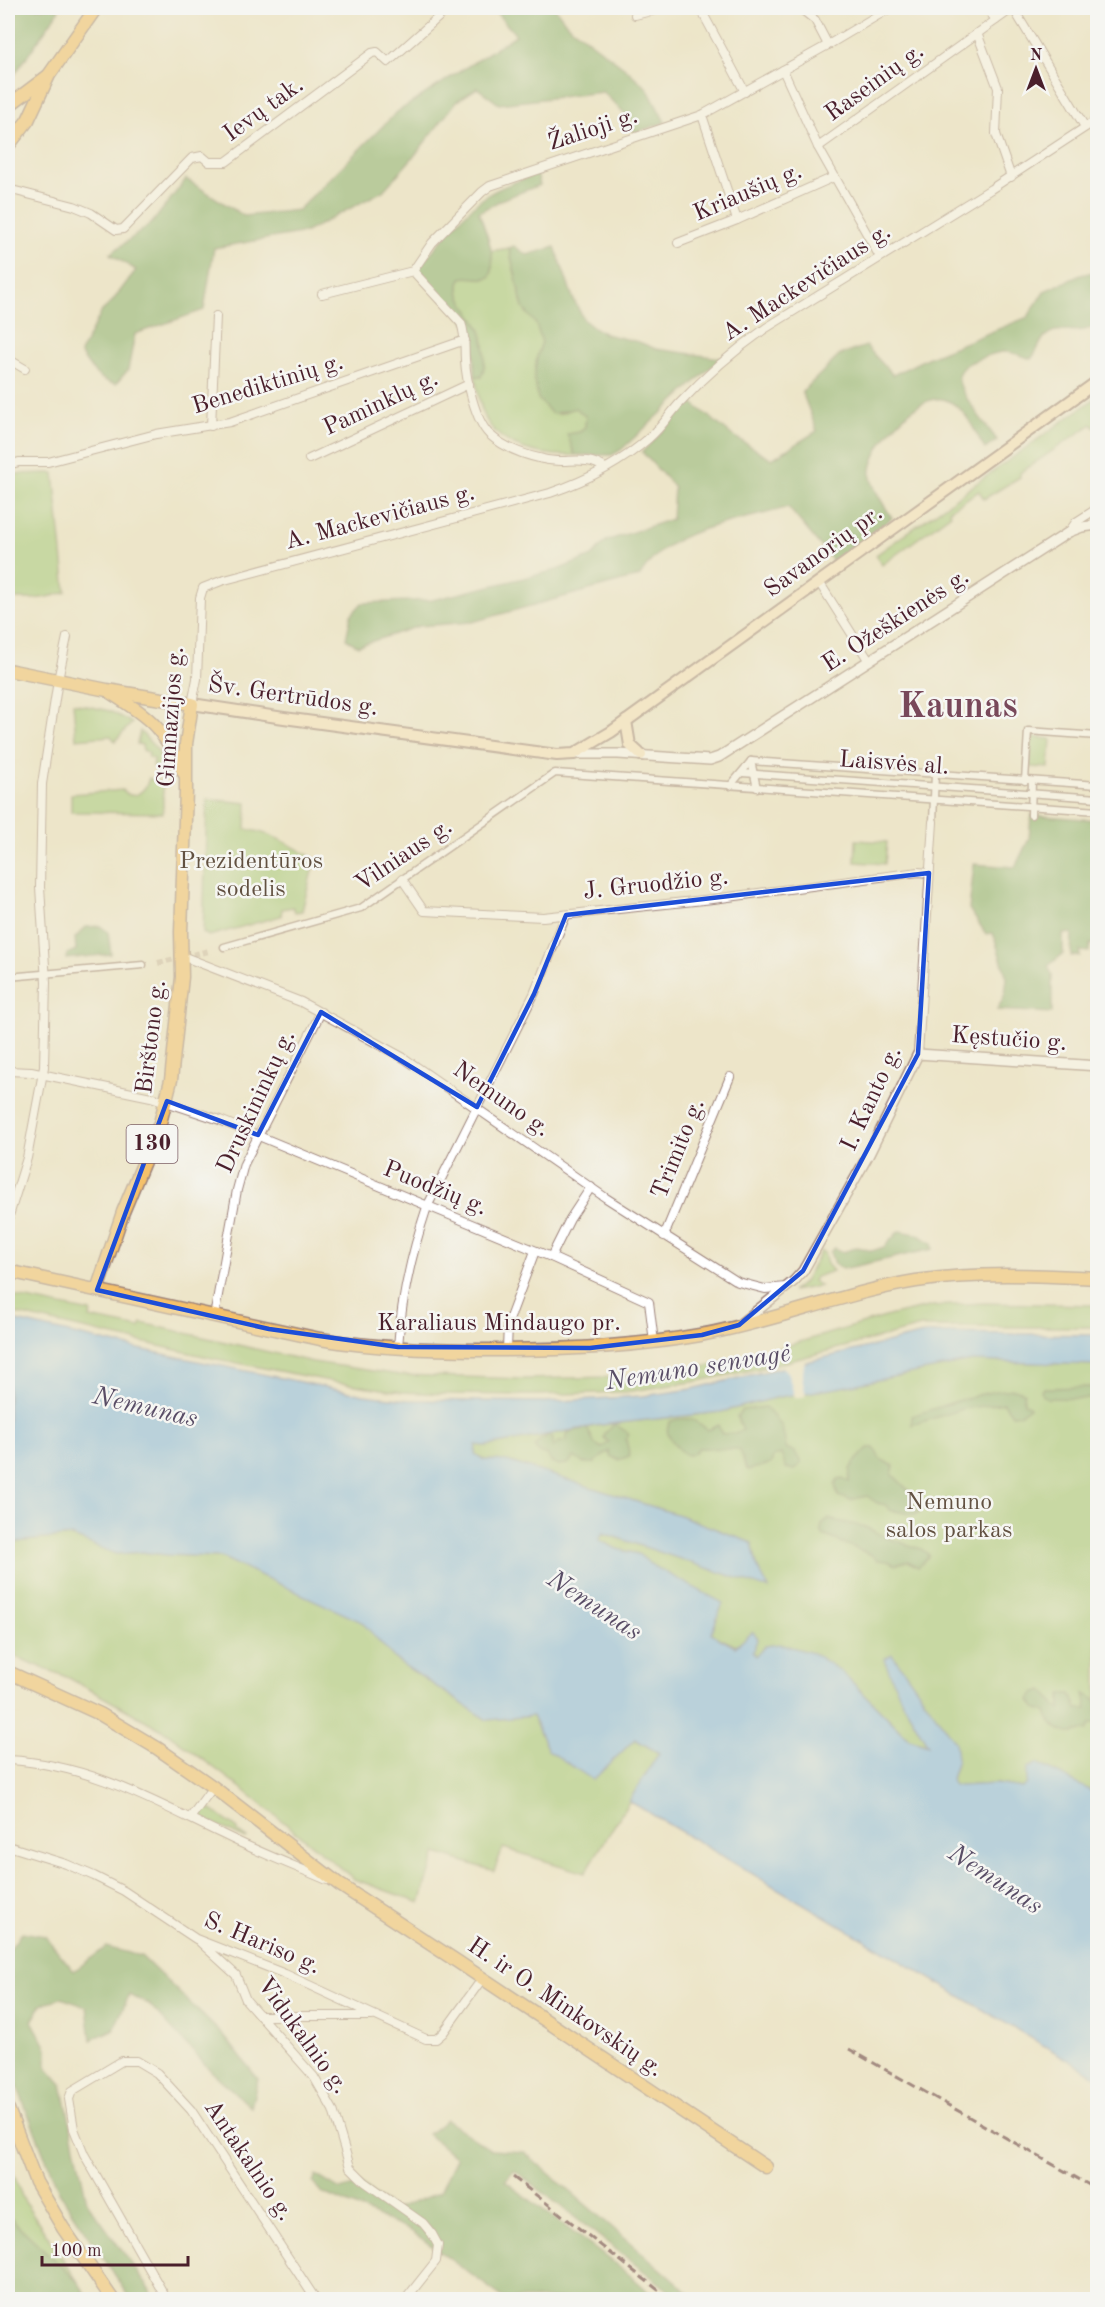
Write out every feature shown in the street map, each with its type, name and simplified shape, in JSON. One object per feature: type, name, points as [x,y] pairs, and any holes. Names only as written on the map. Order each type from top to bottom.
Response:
[{"type":"main road","points":[[8,146],[28,120],[49,75],[96,8]]},
{"type":"main road","points":[[8,106],[49,75]]},
{"type":"main road","name":"Savanorių pr.","points":[[574,754],[626,721],[1098,381]]},
{"type":"main road","name":"Šv. Gertrūdos g.","points":[[8,670],[107,690],[284,718],[557,755],[574,754]]},
{"type":"main road","points":[[107,690],[150,720],[163,733],[186,778]]},
{"type":"main road","name":"Gimnazijos g.","points":[[182,956],[187,730],[192,704]]},
{"type":"main road","points":[[626,721],[630,746],[640,755]]},
{"type":"main road","name":"Birštono g.","points":[[98,1290],[112,1241],[167,1101],[176,1040],[182,956]]},
{"type":"main road","name":"Karaliaus Mindaugo pr.","points":[[8,1270],[214,1317],[336,1341],[398,1347],[507,1350],[590,1348],[702,1335],[915,1281],[999,1274],[1098,1278]]},
{"type":"main road","name":"H. ir O. Minkovskių g.","points":[[8,1672],[100,1714],[157,1748],[213,1787],[339,1885],[766,2167]]},
{"type":"main road","points":[[8,2109],[36,2182],[63,2228],[113,2300]]},
{"type":"street","points":[[634,15],[663,8]]},
{"type":"street","points":[[700,8],[745,92]]},
{"type":"street","points":[[800,8],[815,20],[828,45]]},
{"type":"street","name":"Žalioji g.","points":[[413,271],[432,243],[490,186],[702,115],[890,8]]},
{"type":"street","points":[[987,8],[996,20]]},
{"type":"street","points":[[1013,8],[1085,127]]},
{"type":"street","name":"Raseinių g.","points":[[818,147],[1013,8]]},
{"type":"street","name":"Ievų tak.","points":[[8,189],[74,206],[91,213],[116,230],[123,229],[192,158],[202,156],[209,162],[225,162],[372,53],[377,52],[388,62],[442,14]]},
{"type":"street","points":[[977,33],[998,88],[996,134],[1011,177]]},
{"type":"street","points":[[783,70],[818,147],[880,257]]},
{"type":"street","points":[[702,115],[737,220]]},
{"type":"street","name":"A. Mackevičiaus g.","points":[[203,588],[221,581],[550,493],[580,482],[649,438],[697,386],[747,341],[1011,177],[1098,119]]},
{"type":"street","name":"Kriaušių g.","points":[[678,243],[737,220],[834,177]]},
{"type":"street","points":[[322,294],[413,271],[461,323],[469,384],[481,424],[488,433],[499,441],[534,457],[549,461],[588,460],[597,462],[605,468]]},
{"type":"street","points":[[211,426],[216,316]]},
{"type":"street","name":"Benediktinių g.","points":[[8,463],[48,462],[156,434],[230,422],[465,340]]},
{"type":"street","points":[[8,359],[25,369]]},
{"type":"street","name":"Paminklų g.","points":[[309,459],[469,384]]},
{"type":"street","name":"E. Ožeškienės g.","points":[[640,755],[710,759],[730,751],[1069,532],[1076,522],[1098,508]]},
{"type":"street","points":[[1069,532],[1082,526],[1098,525]]},
{"type":"street","points":[[819,582],[869,661]]},
{"type":"street","name":"Gimnazijos g.","points":[[192,704],[197,679],[200,598],[203,588]]},
{"type":"street","points":[[8,1219],[27,1158],[42,1074],[46,974],[40,887],[42,784],[67,637]]},
{"type":"street","points":[[1030,815],[1028,731],[1098,736]]},
{"type":"street","points":[[574,754],[640,755]]},
{"type":"street","points":[[730,786],[751,761]]},
{"type":"street","points":[[751,761],[757,788]]},
{"type":"street","name":"Laisvės al.","points":[[751,761],[1098,786]]},
{"type":"street","name":"Laisvės al.","points":[[555,773],[1098,811]]},
{"type":"street","name":"Vilniaus g.","points":[[224,947],[361,908],[555,773]]},
{"type":"street","name":"Laisvės al.","points":[[742,773],[1098,798]]},
{"type":"street","name":"I. Kanto g.","points":[[739,1325],[804,1271],[869,1154],[918,1054],[935,774]]},
{"type":"street","name":"J. Gruodžio g.","points":[[402,879],[424,910],[511,916],[566,915],[713,899],[918,872],[929,873]]},
{"type":"street","points":[[398,1347],[399,1323],[417,1237],[427,1207],[534,994],[566,915]]},
{"type":"street","name":"Nemuno g.","points":[[182,956],[265,987],[321,1012],[427,1072],[591,1187],[738,1282],[765,1289],[786,1287]]},
{"type":"street","points":[[8,977],[143,965]]},
{"type":"street","name":"Druskininkų g.","points":[[214,1317],[237,1190],[244,1164],[321,1012]]},
{"type":"street","name":"Kęstučio g.","points":[[918,1054],[1098,1066]]},
{"type":"street","name":"Puodžių g.","points":[[8,1071],[42,1074],[167,1101],[258,1136],[551,1257],[649,1302],[654,1342]]},
{"type":"street","name":"Trimito g.","points":[[664,1236],[730,1077]]},
{"type":"street","points":[[551,1257],[570,1219],[591,1187]]},
{"type":"street","points":[[507,1350],[508,1323],[536,1251]]},
{"type":"street","name":"H. ir O. Minkovskių g.","points":[[8,1760],[46,1763],[73,1769],[135,1792],[251,1847],[339,1885]]},
{"type":"street","points":[[190,1818],[213,1787]]},
{"type":"street","name":"S. Hariso g.","points":[[8,1846],[66,1864],[124,1891],[196,1939],[285,1974],[426,2039],[436,2039],[444,2033],[482,1978]]},
{"type":"street","name":"Vidukalnio g.","points":[[196,1939],[236,1975],[246,2000],[314,2077],[333,2110],[351,2167],[365,2182],[423,2223],[438,2245],[436,2261],[405,2300]]},
{"type":"street","points":[[262,2016],[376,2016]]},
{"type":"street","name":"Antakalnio g.","points":[[167,2300],[84,2154],[74,2129],[70,2109],[69,2099],[72,2091],[117,2063],[131,2060],[157,2073],[191,2110],[316,2300]]},
{"type":"highlighted area","points":[[929,873],[918,1054],[803,1271],[739,1325],[702,1335],[590,1348],[398,1347],[269,1329],[97,1290],[167,1101],[258,1135],[321,1012],[477,1107],[534,994],[566,915]]},
{"type":"green space","points":[[8,8],[59,8],[8,84]]},
{"type":"green space","points":[[492,8],[555,8],[567,24],[625,68],[647,88],[665,122],[634,133],[631,120],[603,92],[499,104],[477,88],[457,101],[415,155],[383,191],[306,232],[214,248],[204,310],[135,334],[128,370],[116,384],[104,380],[95,373],[80,353],[102,311],[111,303],[136,270],[110,254],[152,223],[186,179],[244,216],[298,210],[397,112],[516,35]]},
{"type":"green space","points":[[537,174],[540,185],[503,199],[479,212],[492,253],[490,277],[461,278],[459,285],[462,300],[479,327],[483,339],[483,373],[481,377],[475,376],[473,330],[423,276],[420,266],[451,229],[477,203],[497,190]]},
{"type":"green space","points":[[514,246],[527,255],[555,247],[573,298],[584,320],[605,334],[639,342],[656,349],[721,358],[621,450],[612,455],[575,455],[567,434],[580,432],[585,427],[586,417],[576,408],[552,414],[538,399],[534,378],[542,342],[536,324],[523,308],[509,248]]},
{"type":"green space","points":[[509,248],[523,308],[536,324],[542,342],[537,357],[558,414],[576,408],[586,417],[585,427],[580,432],[568,434],[575,455],[538,453],[514,445],[494,431],[482,410],[475,376],[481,377],[483,373],[485,356],[483,339],[479,327],[462,300],[459,285],[461,278],[468,276],[485,279],[492,272],[491,251]]},
{"type":"green space","points":[[1097,271],[1097,325],[1079,331],[1052,332],[1043,339],[1031,359],[1001,352],[966,365],[959,373],[961,388],[966,397],[997,440],[985,449],[965,414],[946,400],[935,399],[922,404],[896,425],[877,453],[872,466],[871,478],[877,494],[892,518],[834,562],[788,507],[706,528],[686,536],[668,546],[653,559],[640,576],[472,622],[419,626],[358,646],[346,639],[351,615],[362,603],[432,600],[557,570],[592,556],[606,541],[672,519],[674,487],[642,452],[691,402],[733,436],[772,459],[817,431],[802,392],[840,355],[866,346],[893,375],[927,358],[1028,317],[1044,291],[1081,275]]},
{"type":"green space","points":[[1097,397],[1097,427],[1095,428],[1092,424],[1020,473],[1020,477],[984,499],[979,491],[949,510],[951,514],[882,565],[876,555]]},
{"type":"green space","points":[[54,473],[66,592],[37,599],[8,598],[8,474]]},
{"type":"green space","points":[[73,703],[110,711],[132,723],[115,741],[111,736],[76,739]]},
{"type":"green space","points":[[140,731],[158,751],[167,775],[153,766],[154,759],[148,757],[149,753],[143,750],[142,745],[137,744]]},
{"type":"green space","points":[[1032,737],[1051,739],[1049,768],[1030,767]]},
{"type":"green space","points":[[149,778],[163,783],[163,813],[71,812],[71,794],[123,790],[135,795],[142,791]]},
{"type":"green space","name":"Prezidentūros sodelis","points":[[207,799],[247,803],[246,829],[274,837],[315,859],[302,911],[295,912],[293,907],[282,909],[281,916],[209,936],[203,933]]},
{"type":"green space","points":[[1031,815],[1097,820],[1097,944],[1090,944],[1089,952],[1080,951],[1080,956],[1071,956],[1072,933],[1063,934],[1063,954],[1048,966],[1052,975],[1052,1013],[997,1010],[1005,994],[1007,978],[993,933],[986,934],[969,909],[974,864],[1015,867],[1029,839]]},
{"type":"green space","points":[[856,840],[887,842],[885,864],[855,862]]},
{"type":"green space","points":[[100,926],[108,932],[111,954],[66,959],[67,954],[76,950],[75,938],[86,927]]},
{"type":"green space","points":[[899,1231],[917,1234],[932,1243],[933,1249],[843,1269],[834,1264],[830,1252],[835,1248],[843,1252],[858,1247],[872,1251],[884,1247]]},
{"type":"green space","points":[[821,1251],[824,1252],[827,1264],[833,1271],[815,1277],[813,1281],[820,1286],[792,1291],[804,1282]]},
{"type":"green space","points":[[8,1295],[91,1312],[90,1318],[140,1328],[142,1323],[313,1362],[400,1375],[525,1379],[611,1377],[683,1371],[748,1357],[892,1315],[933,1306],[985,1303],[1097,1305],[1098,1327],[921,1327],[766,1367],[699,1381],[625,1392],[535,1395],[445,1394],[402,1392],[335,1382],[212,1358],[8,1312]]},
{"type":"green space","name":"Nemuno salos parkas","points":[[972,1361],[1097,1365],[1097,1794],[1037,1763],[1027,1784],[1022,1788],[997,1784],[959,1786],[952,1784],[951,1779],[957,1759],[901,1699],[929,1745],[909,1739],[842,1672],[756,1656],[711,1634],[717,1619],[638,1554],[617,1549],[599,1540],[603,1533],[768,1588],[757,1566],[752,1543],[679,1515],[507,1461],[485,1460],[475,1454],[475,1445],[486,1446],[600,1425],[721,1412],[779,1397]]},
{"type":"green space","points":[[1092,1387],[1097,1389],[1097,1399],[1047,1398],[1042,1395],[1041,1391],[1043,1388]]},
{"type":"green space","points":[[1014,1389],[1024,1392],[1024,1403],[1030,1407],[1020,1414],[1012,1415],[1004,1403],[963,1409],[912,1425],[912,1416],[975,1396]]},
{"type":"green space","points":[[765,1407],[782,1426],[786,1448],[795,1452],[801,1463],[795,1470],[786,1468],[781,1454],[773,1457],[771,1464],[748,1470],[739,1449],[698,1448],[692,1454],[687,1455],[679,1449],[668,1434],[671,1421],[682,1419],[695,1421],[708,1430],[718,1425],[722,1434],[735,1433],[743,1430],[737,1416],[742,1410]]},
{"type":"green space","points":[[615,1424],[628,1433],[626,1440],[630,1456],[618,1460],[610,1456],[609,1451],[594,1463],[583,1463],[574,1457],[568,1464],[559,1465],[551,1462],[547,1454],[540,1454],[534,1447],[550,1434],[553,1447],[559,1442],[566,1441],[568,1432],[587,1428],[595,1444],[602,1448],[609,1442],[604,1438],[605,1433]]},
{"type":"green space","points":[[868,1448],[874,1448],[880,1459],[894,1466],[892,1474],[911,1493],[920,1512],[915,1515],[890,1510],[886,1505],[877,1503],[867,1496],[850,1500],[838,1496],[835,1485],[838,1479],[843,1478],[849,1482],[850,1469]]},
{"type":"green space","points":[[828,1519],[865,1527],[888,1538],[921,1549],[929,1555],[918,1567],[908,1561],[895,1565],[888,1561],[877,1560],[872,1555],[823,1535],[822,1524]]},
{"type":"green space","points":[[71,1536],[117,1554],[142,1552],[221,1557],[363,1622],[396,1660],[487,1720],[532,1716],[548,1750],[635,1739],[659,1753],[585,1873],[503,1848],[494,1871],[436,1853],[420,1903],[354,1879],[245,1791],[166,1732],[69,1678],[8,1654],[8,1547],[15,1542]]},
{"type":"green space","points":[[1043,1690],[1061,1709],[1061,1694],[1071,1694],[1077,1709],[1087,1709],[1084,1693],[1097,1701],[1097,1724],[1091,1724],[1087,1730],[1074,1733],[1063,1732],[1052,1723],[1046,1712],[1035,1708],[1030,1700],[1034,1693]]},
{"type":"green space","points":[[206,1806],[247,1838],[204,1819],[202,1810]]},
{"type":"green space","points":[[22,1932],[45,1936],[74,1971],[106,1947],[141,1956],[224,2036],[258,2079],[251,2107],[211,2071],[149,2004],[129,1995],[114,2029],[91,2040],[87,2007],[61,1998],[42,2004],[32,2021],[47,2048],[47,2067],[62,2084],[87,2202],[151,2291],[149,2299],[131,2299],[59,2192],[8,2063],[8,1952]]},
{"type":"green space","points":[[446,2120],[491,2150],[524,2152],[696,2299],[676,2299],[663,2286],[514,2170],[505,2181],[631,2276],[657,2299],[505,2299],[411,2231],[321,2192],[313,2183],[316,2175],[340,2190],[360,2184],[394,2210],[440,2192],[456,2158],[428,2134]]},
{"type":"green space","points":[[8,2159],[23,2199],[78,2282],[8,2216]]},
{"type":"green space","points":[[8,2216],[78,2282],[89,2299],[8,2299]]},
{"type":"water","name":"Nemunas","points":[[8,1319],[134,1348],[364,1395],[408,1400],[545,1402],[643,1396],[692,1389],[928,1333],[1097,1335],[1097,1365],[972,1361],[779,1397],[721,1412],[600,1425],[486,1446],[476,1445],[475,1454],[484,1460],[507,1461],[679,1515],[752,1543],[757,1566],[769,1589],[603,1533],[599,1540],[617,1549],[638,1554],[652,1565],[723,1603],[711,1634],[735,1647],[753,1632],[758,1638],[752,1652],[756,1656],[765,1646],[780,1644],[813,1653],[842,1672],[909,1739],[928,1745],[901,1699],[884,1659],[892,1654],[955,1742],[957,1759],[951,1779],[953,1785],[997,1784],[1022,1788],[1027,1784],[1027,1769],[1037,1763],[1097,1794],[1097,2077],[629,1801],[659,1753],[635,1739],[593,1780],[548,1750],[532,1716],[487,1720],[396,1660],[362,1622],[221,1557],[142,1552],[116,1554],[71,1536],[15,1542],[8,1547]]},
{"type":"pier","points":[[805,1359],[802,1378],[806,1396],[795,1398],[788,1373],[780,1365]]},
{"type":"tunnel","points":[[158,963],[209,951]]},
{"type":"railway","points":[[849,2049],[1098,2190]]},
{"type":"railway","points":[[513,2177],[671,2300]]},
{"type":"district","name":"Kaunas","points":[[958,708]]},
{"type":"water label","name":"Nemuno senvagė","points":[[698,1368]]}]
